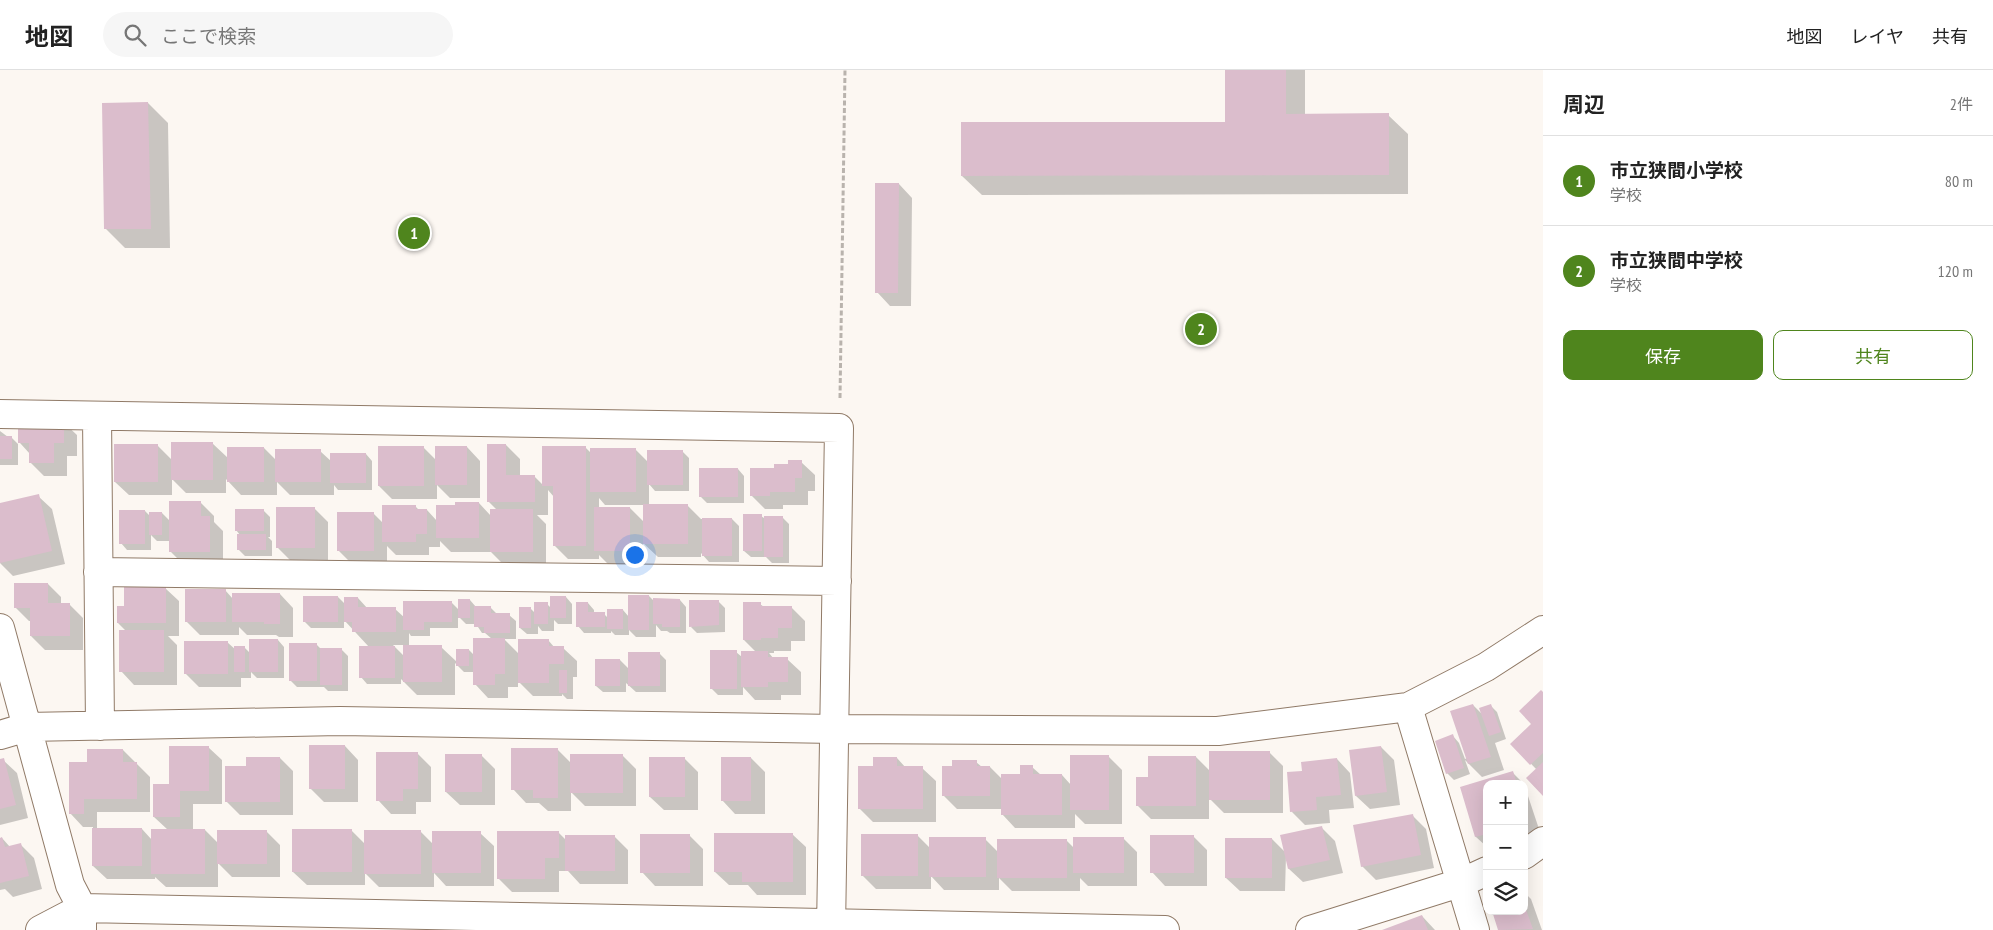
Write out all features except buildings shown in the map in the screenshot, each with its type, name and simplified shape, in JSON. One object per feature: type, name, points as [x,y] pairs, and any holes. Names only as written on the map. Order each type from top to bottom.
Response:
[{"type":"street","points":[[0,414],[840,428],[831,927]]},
{"type":"street","points":[[97,416],[100,726]]},
{"type":"street","points":[[98,572],[837,581]]},
{"type":"street","points":[[0,628],[70,885],[82,919]]},
{"type":"street","points":[[0,735],[27,727],[340,721],[835,729],[1218,731],[1408,707],[1486,667],[1543,630]]},
{"type":"street","points":[[1408,707],[1476,930]]},
{"type":"street","points":[[1528,852],[1543,840]]},
{"type":"street","points":[[1310,930],[1461,882],[1483,873]]},
{"type":"street","points":[[40,930],[82,919],[1166,930]]},
{"type":"path","points":[[840,428],[845,70]]},
{"type":"place","name":"市立狭間小学校","points":[[414,233]]},
{"type":"place","name":"市立狭間中学校","points":[[1201,329]]}]
